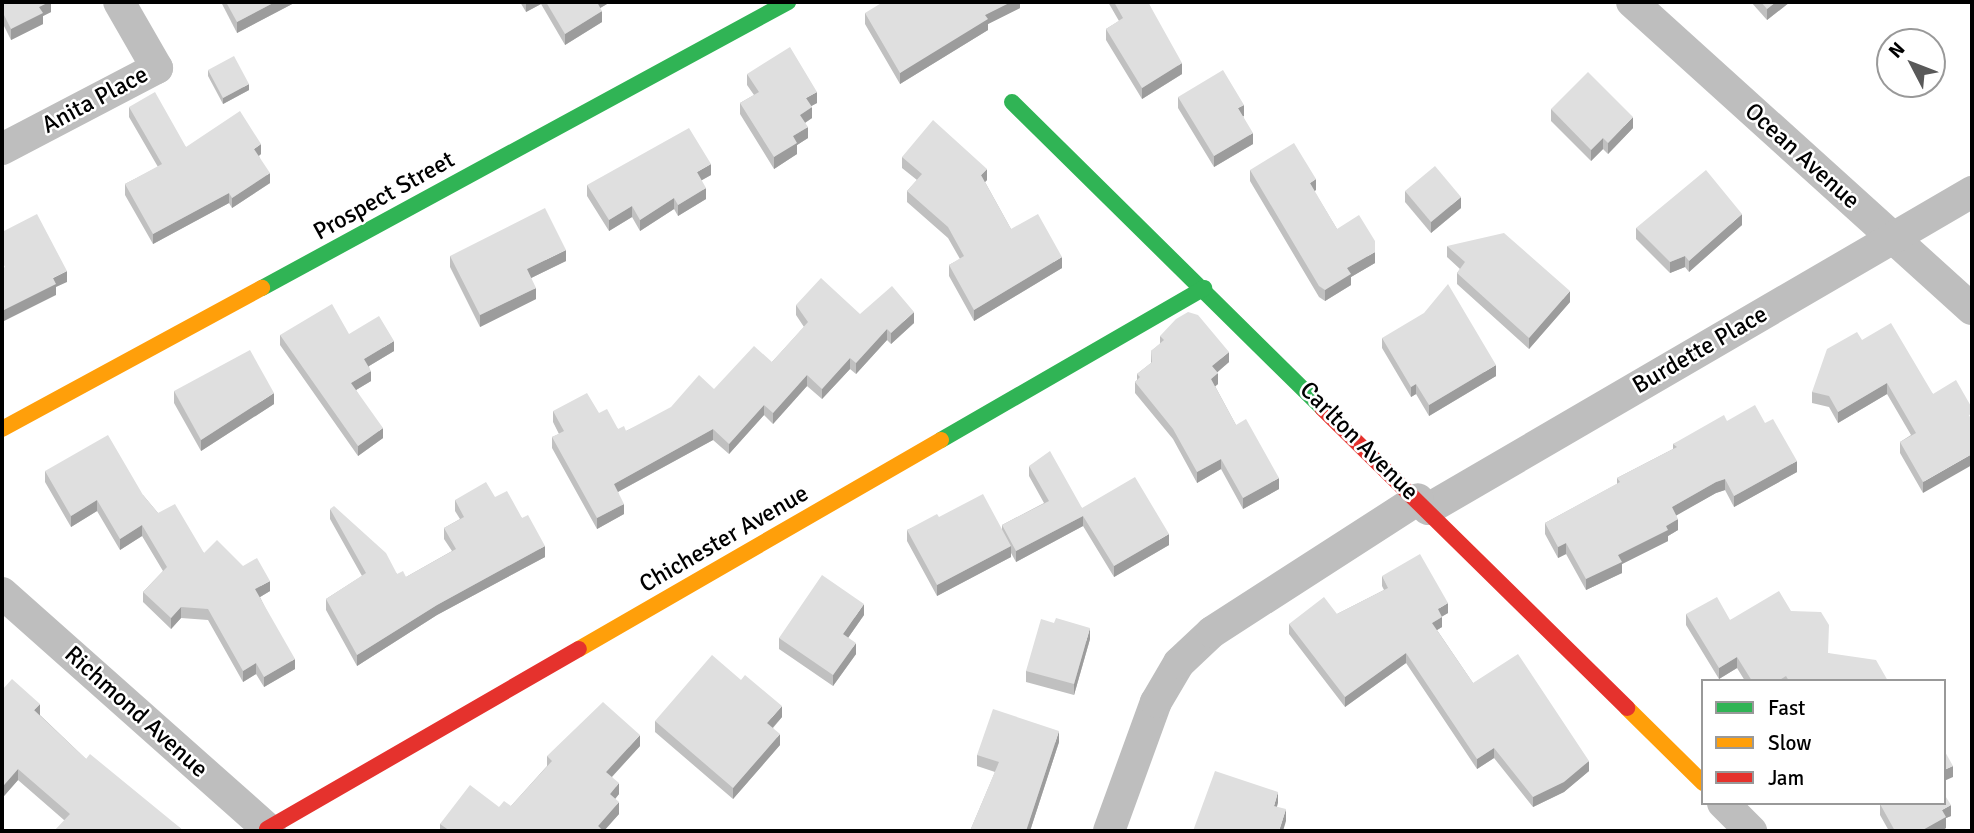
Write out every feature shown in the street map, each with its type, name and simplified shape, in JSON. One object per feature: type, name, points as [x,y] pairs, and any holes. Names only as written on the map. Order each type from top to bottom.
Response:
[{"type":"street","name":"Anita Place","points":[[2,149],[157,68],[119,2]]},
{"type":"street","name":"Prospect Street","points":[[2,429],[788,2]]},
{"type":"street","name":"Ocean Avenue","points":[[1632,2],[1972,309]]},
{"type":"street","name":"Carlton Avenue","points":[[1012,102],[1204,288],[1701,781]]},
{"type":"street","name":"Burdette Place","points":[[1109,831],[1156,702],[1179,663],[1212,632],[1423,504],[1972,192]]},
{"type":"street","name":"Chichester Avenue","points":[[269,830],[1204,288]]},
{"type":"street","name":"Richmond Avenue","points":[[2,593],[269,830]]},
{"type":"street","points":[[1725,805],[1751,831]]},
{"type":"building","points":[[2,2],[49,2],[39,7],[43,13],[11,29],[2,11]]},
{"type":"building","points":[[226,2],[275,2],[237,22]]},
{"type":"building","points":[[546,2],[597,2],[602,11],[565,34]]},
{"type":"building","points":[[883,2],[1011,2],[985,15],[988,19],[900,73],[865,13]]},
{"type":"building","points":[[1114,2],[1148,2],[1182,63],[1142,88],[1106,29],[1123,18]]},
{"type":"building","points":[[1761,2],[1776,2],[1767,9]]},
{"type":"building","points":[[790,47],[817,92],[806,98],[812,107],[800,115],[808,127],[793,136],[797,143],[774,157],[740,103],[759,92],[747,74]]},
{"type":"building","points":[[234,56],[249,84],[223,98],[208,70]]},
{"type":"building","points":[[1223,70],[1244,105],[1238,108],[1253,133],[1214,156],[1178,97]]},
{"type":"building","points":[[1588,72],[1633,117],[1608,143],[1603,138],[1591,150],[1551,109]]},
{"type":"building","points":[[155,92],[186,147],[240,111],[261,144],[254,149],[270,173],[232,198],[229,193],[153,234],[125,184],[162,164],[129,107]]},
{"type":"building","points":[[933,120],[987,169],[981,175],[1011,229],[1038,214],[1062,257],[974,310],[949,265],[964,256],[948,227],[907,191],[922,174],[902,157]]},
{"type":"building","points":[[689,128],[711,164],[697,172],[706,188],[678,205],[674,198],[640,220],[632,206],[609,220],[587,185]]},
{"type":"building","points":[[1294,143],[1316,179],[1310,183],[1337,229],[1359,215],[1375,241],[1375,252],[1347,268],[1351,274],[1325,290],[1319,286],[1250,170]]},
{"type":"building","points":[[1435,166],[1461,197],[1431,222],[1405,191]]},
{"type":"building","points":[[1706,170],[1742,214],[1689,261],[1685,256],[1670,262],[1636,228]]},
{"type":"building","points":[[545,208],[566,250],[527,269],[536,288],[480,315],[450,256]]},
{"type":"building","points":[[37,214],[67,271],[53,278],[56,284],[2,311],[2,269],[5,267],[2,261],[2,232]]},
{"type":"building","points":[[1504,233],[1570,291],[1529,338],[1457,273],[1465,262],[1447,246]]},
{"type":"building","points":[[821,278],[860,314],[892,286],[914,312],[891,333],[887,329],[856,363],[850,358],[822,389],[807,375],[773,413],[764,405],[729,444],[713,429],[614,484],[624,504],[597,518],[552,437],[564,431],[553,411],[587,393],[599,413],[607,409],[618,429],[624,426],[626,431],[671,407],[699,375],[714,389],[754,346],[772,362],[808,322],[796,305]]},
{"type":"building","points":[[1448,284],[1496,365],[1429,405],[1416,384],[1411,387],[1382,338],[1424,313]]},
{"type":"building","points":[[332,304],[349,334],[379,316],[394,341],[364,359],[371,371],[351,383],[383,428],[358,446],[280,335]]},
{"type":"building","points":[[1188,312],[1198,315],[1229,352],[1212,366],[1218,373],[1211,379],[1236,425],[1246,419],[1279,478],[1243,498],[1221,459],[1197,472],[1173,429],[1135,382],[1140,377],[1137,374],[1152,362],[1151,351],[1164,340],[1160,336],[1176,319]]},
{"type":"building","points":[[1891,323],[1933,394],[1956,380],[1972,408],[1972,414],[1969,415],[1972,421],[1972,454],[1923,482],[1900,442],[1916,433],[1887,383],[1838,412],[1829,396],[1812,392],[1827,349],[1857,332],[1862,340]]},
{"type":"building","points":[[250,350],[274,393],[201,440],[174,391]]},
{"type":"building","points":[[1755,405],[1765,423],[1773,419],[1797,461],[1734,496],[1725,479],[1716,482],[1672,507],[1678,519],[1666,526],[1668,530],[1618,555],[1622,562],[1586,579],[1566,543],[1558,547],[1545,523],[1620,482],[1617,478],[1677,447],[1673,444],[1724,415],[1727,421]]},
{"type":"building","points":[[108,435],[143,495],[158,513],[175,504],[204,553],[217,540],[243,566],[257,558],[270,581],[255,589],[295,659],[264,677],[256,663],[243,671],[208,609],[181,607],[171,618],[143,592],[167,567],[142,525],[120,539],[97,500],[71,516],[45,471]]},
{"type":"building","points":[[1050,451],[1082,508],[1135,477],[1169,534],[1114,566],[1083,516],[1016,551],[1002,525],[1049,501],[1029,466]]},
{"type":"building","points":[[486,482],[495,497],[507,491],[522,518],[528,515],[545,546],[437,605],[357,655],[326,599],[366,573],[330,509],[334,506],[386,553],[397,574],[403,571],[406,577],[456,549],[444,528],[464,517],[455,500]]},
{"type":"building","points":[[983,494],[1011,546],[937,585],[907,530]]},
{"type":"building","points":[[1420,554],[1448,603],[1438,609],[1442,617],[1432,623],[1473,683],[1518,654],[1589,761],[1564,782],[1533,797],[1494,748],[1477,759],[1406,653],[1345,697],[1289,624],[1324,597],[1337,614],[1388,588],[1382,576]]},
{"type":"building","points":[[822,575],[864,604],[843,634],[856,643],[833,675],[779,638]]},
{"type":"building","points":[[1779,591],[1791,611],[1821,612],[1829,625],[1828,653],[1876,660],[1887,679],[1788,679],[1786,676],[1781,679],[1751,679],[1737,657],[1719,668],[1686,614],[1717,597],[1730,620]]},
{"type":"building","points":[[1056,618],[1090,628],[1074,684],[1026,671],[1041,619],[1054,623]]},
{"type":"building","points":[[712,655],[741,680],[745,675],[782,706],[767,723],[780,734],[733,788],[655,721]]},
{"type":"building","points":[[12,679],[40,704],[34,710],[86,759],[90,754],[184,831],[54,831],[70,814],[18,769],[4,785],[2,783],[2,688]]},
{"type":"building","points":[[603,702],[640,735],[606,772],[619,783],[610,794],[619,802],[598,826],[603,831],[450,831],[440,824],[470,785],[499,807],[504,801],[511,806],[552,761],[547,756]]},
{"type":"building","points":[[993,709],[1059,731],[1026,831],[970,831],[999,762],[977,755]]},
{"type":"building","points":[[1946,754],[1953,766],[1946,769]]},
{"type":"building","points":[[1215,771],[1278,792],[1274,806],[1286,809],[1279,831],[1193,831]]},
{"type":"building","points":[[1946,797],[1951,805],[1942,810],[1946,817],[1921,831],[1895,831],[1881,805],[1946,805]]},
{"type":"traffic: fast","points":[[262,288],[788,2]]},
{"type":"traffic: fast","points":[[1012,102],[1322,408]]},
{"type":"traffic: fast","points":[[941,440],[1204,288]]},
{"type":"traffic: slow","points":[[2,429],[262,288]]},
{"type":"traffic: slow","points":[[579,649],[941,440]]},
{"type":"traffic: slow","points":[[1627,708],[1701,781]]},
{"type":"traffic: jam","points":[[1322,408],[1627,708]]},
{"type":"traffic: jam","points":[[267,829],[579,649]]}]
